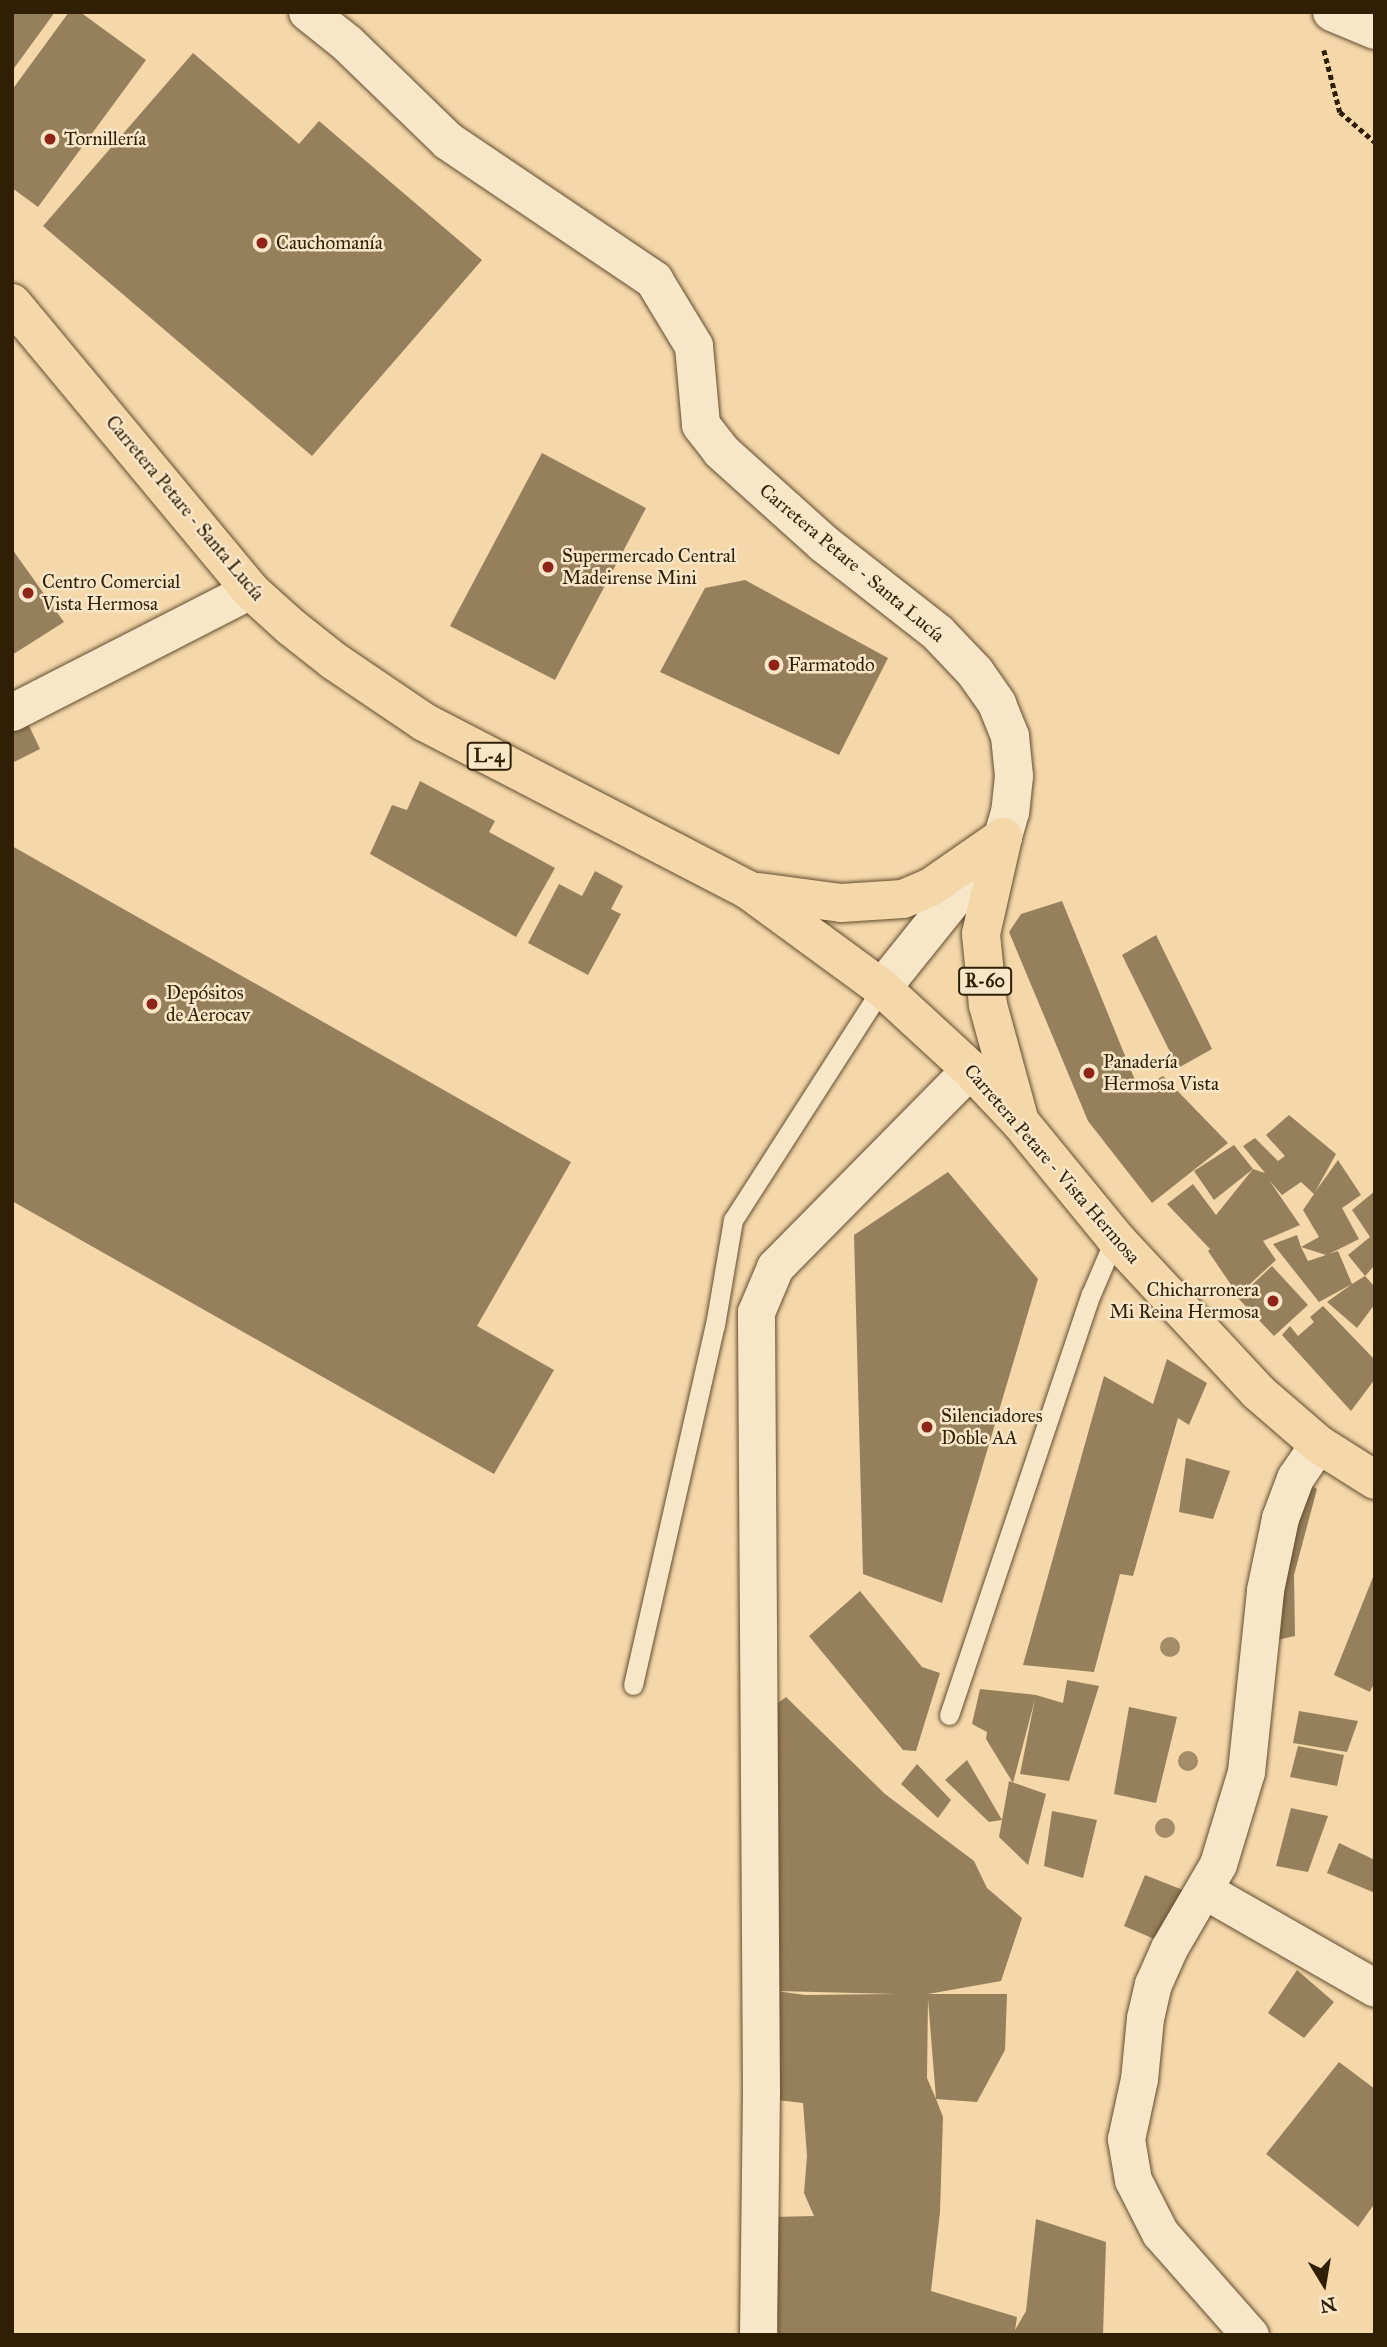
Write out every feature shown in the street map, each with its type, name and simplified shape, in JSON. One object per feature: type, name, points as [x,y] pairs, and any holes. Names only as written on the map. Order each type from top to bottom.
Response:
[{"type":"main road","name":"Carretera Petare - Santa Lucía","points":[[12,303],[250,590],[334,661],[424,722],[748,890]]},
{"type":"main road","points":[[748,890],[841,903],[903,899],[931,887],[1003,837]]},
{"type":"main road","name":"R-60","points":[[1003,837],[981,934],[988,1005],[1021,1124]]},
{"type":"main road","name":"Carretera Petare - Vista Hermosa","points":[[748,890],[882,988],[970,1069],[1021,1124],[1115,1238],[1258,1392],[1318,1444],[1375,1480]]},
{"type":"street","name":"Carretera Petare - Santa Lucía","points":[[308,12],[347,43],[448,141],[654,279],[694,346],[701,425],[721,452],[823,543],[937,633],[975,672],[997,704],[1010,736],[1014,776],[1010,812],[1003,837]]},
{"type":"street","points":[[1326,25],[1375,30]]},
{"type":"street","points":[[12,712],[250,590]]},
{"type":"street","name":"R-60","points":[[882,988],[1003,837]]},
{"type":"street","points":[[758,2335],[761,2092],[756,1312],[775,1267],[970,1069]]},
{"type":"street","points":[[1250,2335],[1160,2233],[1133,2180],[1126,2140],[1139,2079],[1145,2018],[1153,1984],[1169,1948],[1218,1864],[1247,1772],[1265,1590],[1280,1518],[1295,1478],[1318,1444]]},
{"type":"street","points":[[1204,1891],[1375,1988]]},
{"type":"lane","points":[[633,1685],[715,1325],[733,1220],[882,988]]},
{"type":"lane","points":[[949,1715],[1091,1294],[1115,1238]]},
{"type":"path","points":[[1326,25],[1340,112],[1375,142]]},
{"type":"building","points":[[12,12],[55,12],[12,71]]},
{"type":"building","name":"Tornillería","points":[[69,12],[80,12],[146,60],[38,207],[12,188],[12,90]]},
{"type":"building","name":"Cauchomanía","points":[[193,53],[299,144],[319,121],[482,260],[312,456],[43,226]]},
{"type":"building","name":"Supermercado Central Madeirense Mini","points":[[542,453],[646,508],[555,680],[450,626]]},
{"type":"building","name":"Centro Comercial Vista Hermosa","points":[[12,549],[64,622],[12,655]]},
{"type":"building","name":"Farmatodo","points":[[745,580],[888,658],[839,755],[660,672],[705,588]]},
{"type":"building","points":[[24,715],[40,749],[12,763],[12,721]]},
{"type":"building","points":[[420,781],[495,821],[489,832],[555,868],[516,937],[370,854],[392,805],[407,810]]},
{"type":"building","name":"Depósitos de Aerocav","points":[[12,846],[571,1162],[477,1326],[554,1370],[494,1474],[12,1201]]},
{"type":"building","points":[[595,871],[623,886],[611,909],[621,914],[588,975],[528,943],[559,884],[582,896]]},
{"type":"building","points":[[1062,901],[1139,1090],[1163,1076],[1228,1143],[1152,1203],[1088,1121],[1009,932],[1021,914]]},
{"type":"building","points":[[1156,935],[1212,1049],[1178,1068],[1122,955]]},
{"type":"building","points":[[1289,1115],[1336,1154],[1315,1192],[1338,1160],[1361,1195],[1342,1208],[1359,1239],[1329,1254],[1338,1251],[1352,1284],[1319,1302],[1273,1244],[1297,1235],[1301,1247],[1319,1237],[1303,1210],[1314,1194],[1301,1182],[1282,1195],[1269,1180],[1300,1225],[1263,1241],[1276,1260],[1238,1295],[1208,1251],[1210,1249],[1167,1204],[1193,1184],[1216,1215],[1253,1169],[1265,1173],[1243,1146],[1255,1138],[1278,1161],[1285,1156],[1266,1135]],"holes":[[[1301,1247],[1326,1255],[1308,1261]]]},
{"type":"building","points":[[1234,1145],[1253,1169],[1214,1200],[1194,1171]]},
{"type":"building","name":"Silenciadores Doble AA","points":[[948,1172],[1038,1279],[942,1603],[863,1574],[854,1235]]},
{"type":"building","points":[[1375,1191],[1375,1265],[1365,1276],[1348,1255],[1370,1237],[1352,1210]]},
{"type":"building","name":"Chicharronera Mi Reina Hermosa","points":[[1272,1266],[1308,1305],[1274,1336],[1238,1298]]},
{"type":"building","points":[[1365,1276],[1375,1287],[1375,1304],[1357,1328],[1327,1302]]},
{"type":"building","points":[[1323,1306],[1375,1360],[1375,1379],[1351,1411],[1282,1335],[1290,1326],[1298,1336],[1314,1322],[1310,1317]]},
{"type":"building","points":[[1167,1359],[1207,1383],[1189,1425],[1178,1418],[1133,1576],[1120,1574],[1094,1672],[1023,1665],[1104,1376],[1153,1404]]},
{"type":"building","points":[[1186,1458],[1230,1471],[1213,1519],[1179,1512]]},
{"type":"building","points":[[1299,1479],[1317,1489],[1294,1575],[1295,1636],[1277,1640],[1290,1523]]},
{"type":"building","points":[[1375,1572],[1375,1681],[1370,1692],[1334,1675]]},
{"type":"building","points":[[860,1591],[922,1667],[940,1673],[916,1751],[903,1750],[809,1636]]},
{"type":"building","points":[[1067,1680],[1099,1686],[1069,1781],[1020,1774],[1035,1699],[1013,1783],[986,1739],[987,1732],[972,1724],[980,1689],[1036,1695],[1063,1703]]},
{"type":"building","points":[[786,1697],[885,1794],[974,1861],[987,1888],[1022,1918],[1001,1981],[928,1994],[1007,1994],[1005,2050],[977,2102],[936,2099],[943,2117],[940,2212],[931,2291],[1017,2317],[1015,2330],[1026,2311],[1036,2219],[1106,2242],[1103,2335],[778,2335],[773,2217],[814,2216],[804,2193],[807,2156],[803,2103],[768,2099],[766,1712]],"holes":[[[776,1991],[896,1994],[805,1995]],[[928,1999],[936,2099],[927,2078]]]},
{"type":"building","points":[[1129,1707],[1177,1717],[1156,1803],[1114,1794]]},
{"type":"building","points":[[1299,1711],[1358,1721],[1347,1752],[1293,1743]]},
{"type":"building","points":[[1298,1746],[1344,1755],[1337,1786],[1290,1777]]},
{"type":"building","points":[[967,1760],[1002,1820],[989,1822],[945,1780]]},
{"type":"building","points":[[917,1764],[951,1800],[938,1818],[901,1784]]},
{"type":"building","points":[[1009,1781],[1046,1794],[1028,1865],[999,1837]]},
{"type":"building","points":[[1291,1808],[1328,1816],[1308,1872],[1276,1866]]},
{"type":"building","points":[[1052,1811],[1097,1820],[1083,1878],[1044,1866]]},
{"type":"building","points":[[1339,1843],[1375,1860],[1375,1893],[1327,1873]]},
{"type":"building","points":[[1145,1875],[1188,1892],[1159,1941],[1124,1926]]},
{"type":"building","points":[[1297,1970],[1334,2002],[1304,2038],[1268,2013]]},
{"type":"building","points":[[1339,2062],[1375,2089],[1375,2203],[1358,2227],[1266,2154]]},
{"type":"place","name":"Tornillería","points":[[50,139]]},
{"type":"place","name":"Cauchomanía","points":[[262,243]]},
{"type":"place","name":"Supermercado Central Madeirense Mini","points":[[548,567]]},
{"type":"place","name":"Centro Comercial Vista Hermosa","points":[[28,593]]},
{"type":"place","name":"Farmatodo","points":[[774,665]]},
{"type":"place","name":"Depósitos de Aerocav","points":[[152,1004]]},
{"type":"place","name":"Panadería Hermosa Vista","points":[[1089,1073]]},
{"type":"place","name":"Chicharronera Mi Reina Hermosa","points":[[1273,1301]]},
{"type":"place","name":"Silenciadores Doble AA","points":[[927,1427]]}]
